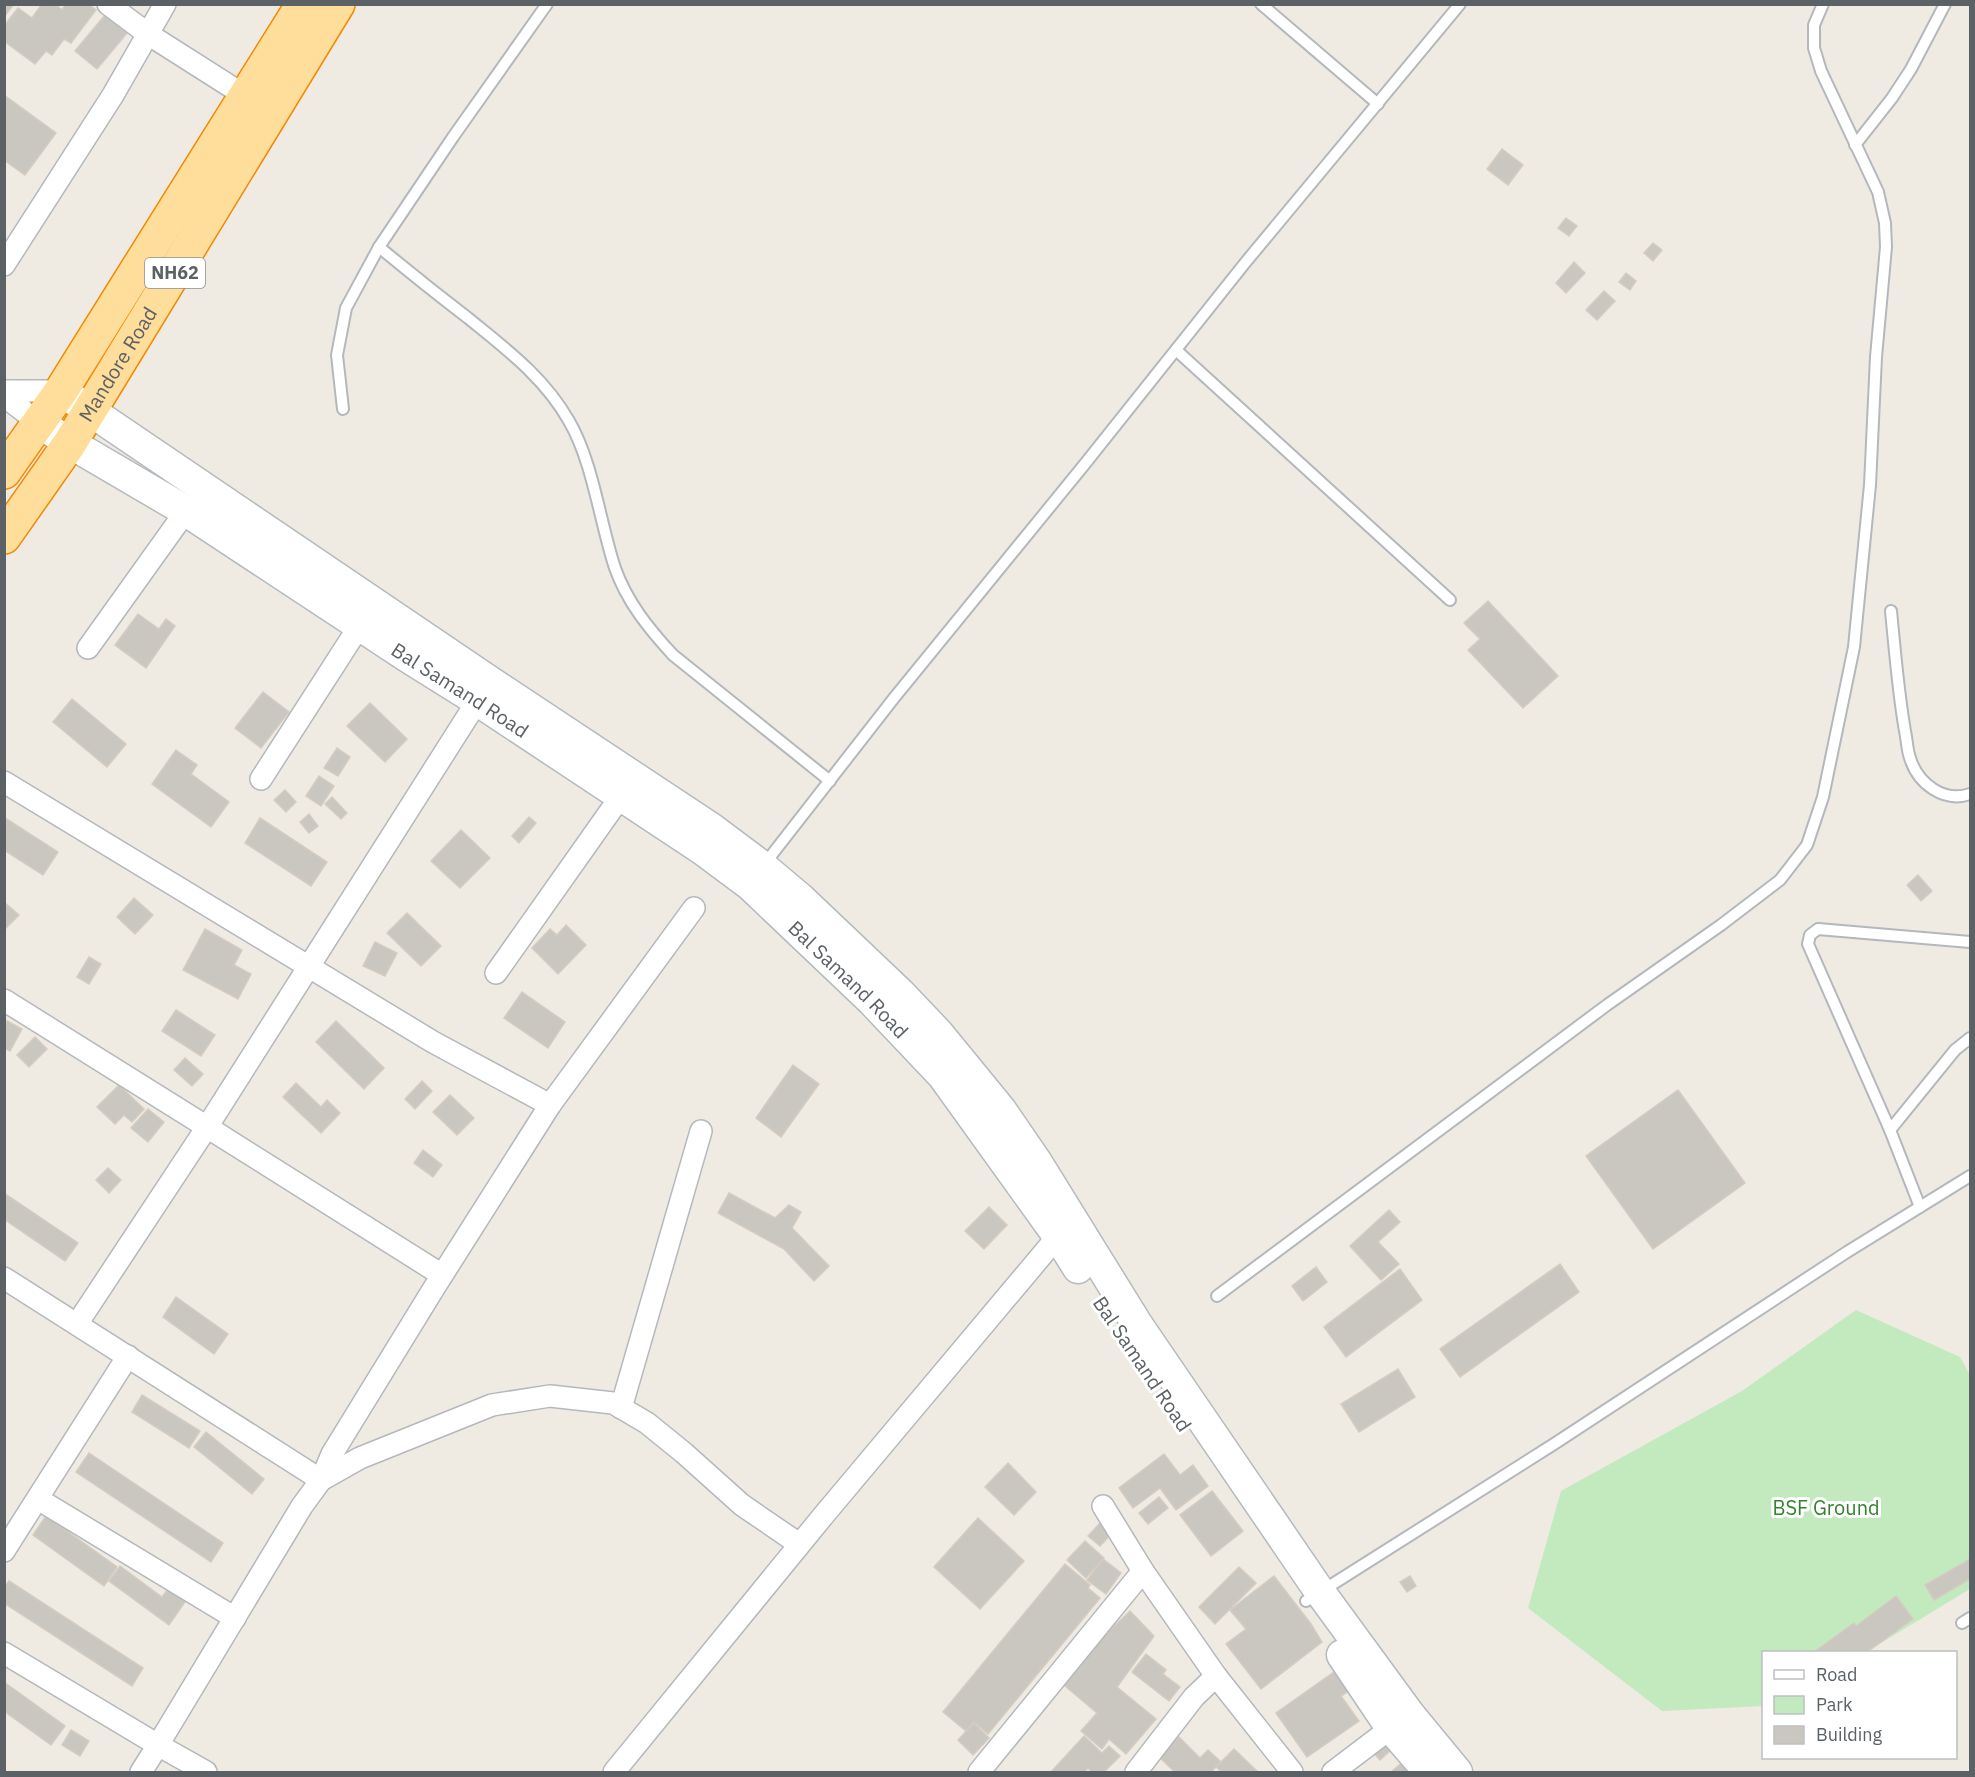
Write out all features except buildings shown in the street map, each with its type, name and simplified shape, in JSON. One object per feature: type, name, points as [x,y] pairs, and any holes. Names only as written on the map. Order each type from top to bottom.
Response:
[{"type":"highway","name":"Mandore Road","points":[[4,537],[70,443],[90,410],[260,105],[303,4]]},
{"type":"highway","name":"Mandore Road","points":[[4,472],[260,105],[338,4]]},
{"type":"main road","name":"Bal Samand Road","points":[[61,391],[484,691],[621,796],[703,850],[750,885],[872,1001],[943,1076],[1058,1236],[1121,1335],[1313,1597],[1457,1773]]},
{"type":"main road","name":"Bal Samand Road","points":[[38,422],[186,511],[406,656],[484,691],[652,787],[763,867],[801,899],[901,994],[938,1033],[995,1102],[1036,1161],[1137,1324],[1313,1597],[1391,1728],[1429,1773]]},
{"type":"street","points":[[108,4],[148,34],[260,105]]},
{"type":"street","points":[[4,265],[113,95],[165,4]]},
{"type":"street","points":[[4,394],[61,391]]},
{"type":"street","points":[[4,394],[38,422]]},
{"type":"street","points":[[88,648],[186,511]]},
{"type":"street","points":[[261,779],[360,625]]},
{"type":"street","points":[[77,1324],[207,1127],[484,691]]},
{"type":"street","points":[[4,782],[433,1042],[550,1105]]},
{"type":"street","points":[[496,973],[621,796]]},
{"type":"street","points":[[141,1773],[302,1506],[321,1480],[332,1454],[550,1105],[694,908]]},
{"type":"street","points":[[4,1000],[442,1275]]},
{"type":"street","points":[[621,1408],[701,1131]]},
{"type":"street","points":[[614,1773],[799,1544],[1058,1236]]},
{"type":"street","points":[[4,1278],[321,1480]]},
{"type":"street","points":[[4,1551],[128,1356]]},
{"type":"street","points":[[321,1480],[360,1458],[492,1405],[550,1396],[613,1403],[647,1424],[684,1453],[742,1505],[799,1544]]},
{"type":"street","points":[[38,1499],[235,1618]]},
{"type":"street","points":[[1103,1506],[1143,1571],[1216,1676],[1292,1773]]},
{"type":"street","points":[[979,1773],[1143,1571]]},
{"type":"street","points":[[4,1653],[206,1773]]},
{"type":"street","points":[[1136,1773],[1194,1697],[1216,1676]]},
{"type":"street","points":[[1333,1773],[1391,1728]]},
{"type":"lane","points":[[343,409],[337,356],[346,308],[379,247],[547,4]]},
{"type":"lane","points":[[1261,4],[1378,104]]},
{"type":"lane","points":[[763,867],[894,698],[1245,263],[1460,4]]},
{"type":"lane","points":[[1217,1296],[1607,1005],[1721,925],[1780,880],[1807,845],[1823,797],[1854,647],[1870,485],[1876,357],[1886,247],[1885,223],[1878,192],[1821,71],[1814,48],[1814,25],[1823,4]]},
{"type":"lane","points":[[1855,145],[1892,98],[1911,69],[1945,4]]},
{"type":"lane","points":[[379,247],[525,364],[553,396],[570,422],[582,449],[616,569],[629,599],[651,631],[673,654],[830,781]]},
{"type":"lane","points":[[1176,351],[1450,600]]},
{"type":"lane","points":[[1891,611],[1900,703],[1910,760],[1919,776],[1929,787],[1946,796],[1971,794]]},
{"type":"lane","points":[[1920,1207],[1890,1130],[1808,944],[1810,935],[1818,929],[1971,942]]},
{"type":"lane","points":[[1890,1130],[1955,1050],[1971,1038]]},
{"type":"lane","points":[[1313,1597],[1544,1450],[1847,1252],[1971,1176]]},
{"type":"green space","name":"BSF Ground","points":[[1856,1310],[1960,1357],[1970,1375],[1970,1589],[1868,1651],[1762,1651],[1762,1706],[1662,1711],[1528,1608],[1561,1491],[1742,1391]]}]
